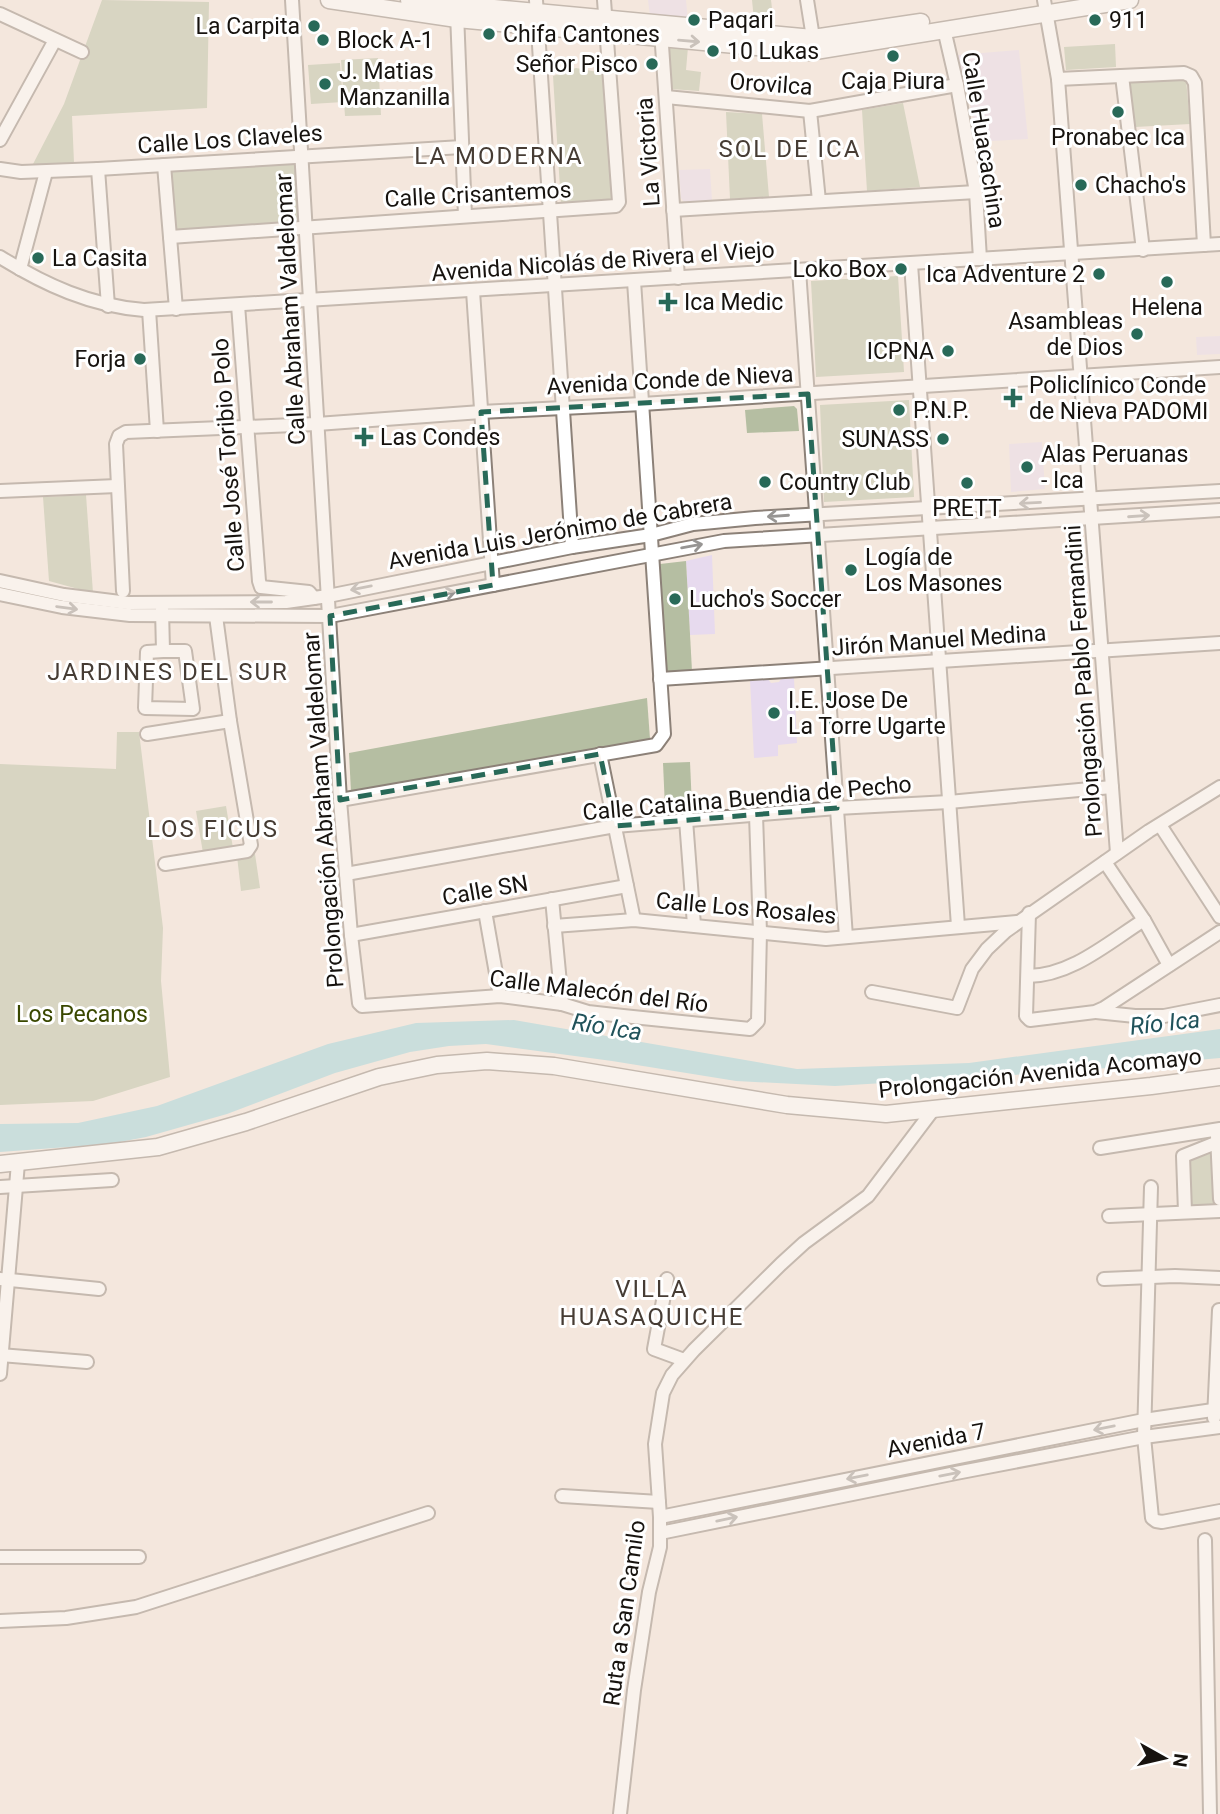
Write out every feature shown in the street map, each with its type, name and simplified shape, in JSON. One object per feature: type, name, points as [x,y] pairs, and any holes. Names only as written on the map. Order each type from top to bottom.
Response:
[{"type":"main road","points":[[329,0],[457,12],[537,13],[607,27],[814,44],[944,29],[1048,4]]},
{"type":"main road","points":[[410,0],[457,12]]},
{"type":"main road","points":[[814,44],[1048,4],[1130,0]]},
{"type":"main road","name":"Prolongación Avenida Acomayo","points":[[0,1164],[158,1147],[223,1129],[379,1077],[438,1065],[487,1061],[554,1066],[830,1111],[886,1114],[1220,1077]]},
{"type":"street","name":"Calle Abraham Valdelomar","points":[[292,0],[330,616]]},
{"type":"street","points":[[604,0],[607,27]]},
{"type":"street","points":[[807,0],[814,44]]},
{"type":"street","name":"Prolongación Pablo Fernandini","points":[[1048,4],[1058,79],[1073,255],[1117,853]]},
{"type":"street","points":[[457,12],[465,216]]},
{"type":"street","points":[[537,13],[572,547]]},
{"type":"street","points":[[0,14],[82,51]]},
{"type":"street","name":"Calle Crisantemos","points":[[170,237],[616,206],[619,202],[607,27]]},
{"type":"street","name":"Calle Huacachina","points":[[944,29],[976,192],[980,259]]},
{"type":"street","name":"La Victoria","points":[[661,31],[678,278]]},
{"type":"street","points":[[0,140],[55,40]]},
{"type":"street","points":[[1058,79],[1184,73],[1193,79],[1204,245]]},
{"type":"street","points":[[1122,76],[1143,250]]},
{"type":"street","name":"Orovilca","points":[[666,97],[810,111],[957,85]]},
{"type":"street","points":[[810,111],[819,201]]},
{"type":"street","name":"Calle Los Claveles","points":[[0,169],[46,172],[463,147]]},
{"type":"street","points":[[164,165],[176,309]]},
{"type":"street","points":[[98,169],[108,306]]},
{"type":"street","points":[[20,269],[46,172]]},
{"type":"street","points":[[673,210],[976,192]]},
{"type":"street","name":"Avenida Nicolás de Rivera el Viejo","points":[[0,257],[53,287],[108,306],[149,310],[1220,244]]},
{"type":"street","points":[[911,264],[958,926]]},
{"type":"street","points":[[799,270],[846,937]]},
{"type":"street","points":[[340,800],[656,745],[664,734],[634,281]]},
{"type":"street","points":[[473,291],[493,584]]},
{"type":"street","name":"Calle José Toribio Polo","points":[[238,305],[259,581],[261,587],[309,592],[314,598]]},
{"type":"street","points":[[149,310],[157,430]]},
{"type":"street","name":"Avenida Conde de Nieva","points":[[117,486],[116,444],[122,434],[157,430],[317,424],[1220,367]]},
{"type":"street","points":[[0,491],[117,486],[123,591]]},
{"type":"street","name":"Avenida Luis Jerónimo de Cabrera","points":[[162,609],[285,602],[328,596],[572,547],[651,535],[693,524],[817,514],[1220,491]]},
{"type":"street","name":"Avenida Luis Jerónimo de Cabrera","points":[[162,609],[216,616],[330,616],[724,541],[1220,510]]},
{"type":"street","points":[[0,581],[64,595],[162,609]]},
{"type":"street","points":[[0,594],[62,607],[130,615],[162,609]]},
{"type":"street","points":[[162,609],[163,651]]},
{"type":"street","points":[[165,864],[247,851],[251,845],[229,721],[216,616]]},
{"type":"street","name":"Prolongación Abraham Valdelomar","points":[[330,616],[340,800],[359,1000]]},
{"type":"street","name":"Jirón Manuel Medina","points":[[660,679],[1220,642]]},
{"type":"street","points":[[163,651],[185,651],[193,709],[145,709],[147,652],[163,651]]},
{"type":"street","points":[[148,734],[229,721]]},
{"type":"street","points":[[600,754],[634,920]]},
{"type":"street","name":"Calle Catalina Buendia de Pecho","points":[[346,874],[615,826],[949,802],[1112,787]]},
{"type":"street","points":[[872,992],[950,1008],[959,1006],[972,969],[986,949],[1017,922],[1117,853],[1219,790]]},
{"type":"street","points":[[756,815],[760,932]]},
{"type":"street","points":[[686,820],[694,925]]},
{"type":"street","points":[[1160,825],[1220,917]]},
{"type":"street","points":[[1105,862],[1169,965]]},
{"type":"street","name":"Calle SN","points":[[351,935],[627,886]]},
{"type":"street","points":[[552,899],[562,1004]]},
{"type":"street","points":[[485,911],[500,996]]},
{"type":"street","points":[[1029,913],[1028,1019],[1095,1012],[1164,1016],[1220,1005]]},
{"type":"street","name":"Calle Los Rosales","points":[[554,926],[634,920],[827,939],[1017,922]]},
{"type":"street","points":[[1028,976],[1040,976],[1073,964],[1143,920]]},
{"type":"street","name":"Calle Malecón del Río","points":[[359,1000],[362,1006],[500,996],[562,1004],[588,1012],[746,1030],[753,1028],[758,1021],[760,932]]},
{"type":"street","points":[[1095,1012],[1115,1002],[1220,932]]},
{"type":"street","name":"Ruta a San Camilo","points":[[620,1814],[634,1690],[649,1592],[660,1547],[655,1456],[660,1404],[672,1375],[796,1250],[868,1196],[933,1110]]},
{"type":"street","points":[[1100,1148],[1218,1133]]},
{"type":"street","points":[[1218,1133],[1220,1199]]},
{"type":"street","points":[[1185,1212],[1183,1156],[1218,1133]]},
{"type":"street","points":[[0,1374],[4,1279],[18,1163]]},
{"type":"street","points":[[0,1186],[112,1181]]},
{"type":"street","points":[[1151,1187],[1143,1437],[1152,1518],[1162,1522],[1220,1511]]},
{"type":"street","points":[[1110,1216],[1220,1211]]},
{"type":"street","points":[[1104,1279],[1220,1278]]},
{"type":"street","points":[[4,1279],[99,1289]]},
{"type":"street","points":[[667,1279],[654,1349],[684,1360]]},
{"type":"street","points":[[660,1533],[1143,1437],[1217,1427],[1219,1310]]},
{"type":"street","points":[[1,1360],[87,1362]]},
{"type":"street","name":"Avenida 7","points":[[660,1517],[1144,1420],[1217,1410]]},
{"type":"street","points":[[562,1496],[659,1502]]},
{"type":"street","points":[[0,1621],[66,1618],[136,1607],[428,1513]]},
{"type":"street","points":[[1205,1540],[1214,1704],[1210,1814]]},
{"type":"street","points":[[0,1557],[139,1557]]},
{"type":"highlighted area","points":[[808,394],[837,808],[615,826],[600,754],[340,800],[330,616],[493,585],[481,412]]},
{"type":"shaded area","points":[[648,0],[686,0],[688,21],[650,17]]},
{"type":"shaded area","points":[[1019,50],[1028,139],[976,142],[973,117],[975,113],[971,109],[968,88],[957,55]]},
{"type":"shaded area","points":[[710,169],[712,200],[684,202],[681,198],[679,170]]},
{"type":"shaded area","points":[[1220,336],[1220,354],[1197,355],[1196,337]]},
{"type":"shaded area","name":"Alas Peruanas - Ica","points":[[1042,442],[1045,489],[1011,492],[1009,444]]},
{"type":"shaded area","points":[[712,555],[715,634],[690,635],[686,561]]},
{"type":"shaded area","name":"I.E. Jose De La Torre Ugarte","points":[[794,678],[797,743],[778,745],[778,756],[754,758],[750,680],[768,679],[771,683]]},
{"type":"green space","points":[[102,0],[209,2],[207,108],[72,116],[74,163],[32,166],[64,104]]},
{"type":"green space","points":[[752,0],[771,0],[773,17],[754,20]]},
{"type":"green space","points":[[1115,44],[1116,67],[1066,70],[1064,47]]},
{"type":"green space","points":[[671,45],[688,47],[686,70],[701,72],[699,91],[671,89],[667,49]]},
{"type":"green space","name":"J. Matias Manzanilla","points":[[378,58],[381,115],[345,116],[341,60]]},
{"type":"green space","name":"J. Matias Manzanilla","points":[[340,63],[343,102],[311,104],[308,65]]},
{"type":"green space","points":[[576,68],[603,73],[613,200],[561,204],[553,76]]},
{"type":"green space","points":[[1186,79],[1190,124],[1135,127],[1130,81]]},
{"type":"green space","points":[[903,103],[920,187],[867,191],[862,110]]},
{"type":"green space","points":[[726,112],[762,114],[769,197],[730,199]]},
{"type":"green space","points":[[296,160],[299,221],[176,230],[171,172]]},
{"type":"green space","points":[[898,276],[904,372],[816,377],[811,281]]},
{"type":"green space","points":[[909,400],[914,497],[824,502],[820,405]]},
{"type":"green space","points":[[794,406],[797,409],[799,431],[747,433],[745,410]]},
{"type":"green space","points":[[86,495],[93,593],[49,581],[43,497]]},
{"type":"green space","name":"Lucho's Soccer","points":[[686,561],[692,671],[666,672],[660,564]]},
{"type":"green space","points":[[647,698],[650,739],[351,792],[349,753]]},
{"type":"green space","name":"Los Pecanos","points":[[117,732],[139,732],[163,928],[161,981],[170,1077],[93,1101],[0,1105],[0,764],[116,769]]},
{"type":"green space","points":[[690,762],[692,807],[665,808],[663,763]]},
{"type":"green space","points":[[226,806],[233,848],[203,853],[196,811]]},
{"type":"green space","points":[[255,854],[260,888],[241,891],[237,856]]},
{"type":"green space","points":[[1214,1149],[1215,1204],[1190,1206],[1188,1159]]},
{"type":"water","name":"Río Ica","points":[[514,1020],[797,1069],[969,1063],[1220,1029],[1220,1058],[1062,1072],[835,1086],[736,1081],[486,1044],[449,1046],[410,1052],[335,1073],[227,1114],[146,1137],[109,1144],[0,1152],[0,1124],[78,1123],[157,1106],[328,1044],[416,1023]]},
{"type":"place","name":"Paqari","points":[[694,20]]},
{"type":"place","name":"911","points":[[1095,20]]},
{"type":"place","name":"La Carpita","points":[[314,26]]},
{"type":"place","name":"Chifa Cantones","points":[[489,34]]},
{"type":"place","name":"Block A-1","points":[[323,40]]},
{"type":"place","name":"10 Lukas","points":[[713,51]]},
{"type":"place","name":"Caja Piura","points":[[893,56]]},
{"type":"place","name":"Señor Pisco","points":[[652,64]]},
{"type":"place","name":"J. Matias Manzanilla","points":[[325,84]]},
{"type":"place","name":"Pronabec Ica","points":[[1118,112]]},
{"type":"place","name":"Chacho's","points":[[1081,185]]},
{"type":"place","name":"La Casita","points":[[38,258]]},
{"type":"place","name":"Loko Box","points":[[901,269]]},
{"type":"place","name":"Ica Adventure 2","points":[[1099,274]]},
{"type":"place","name":"Helena","points":[[1167,282]]},
{"type":"place","name":"Ica Medic","points":[[668,302]]},
{"type":"place","name":"Asambleas de Dios","points":[[1137,334]]},
{"type":"place","name":"ICPNA","points":[[948,351]]},
{"type":"place","name":"Forja","points":[[140,359]]},
{"type":"place","name":"Policlínico Conde de Nieva PADOMI","points":[[1013,398]]},
{"type":"place","name":"P.N.P.","points":[[899,410]]},
{"type":"place","name":"Las Condes","points":[[364,437]]},
{"type":"place","name":"SUNASS","points":[[943,439]]},
{"type":"place","name":"Alas Peruanas - Ica","points":[[1027,467]]},
{"type":"place","name":"Country Club","points":[[765,482]]},
{"type":"place","name":"PRETT","points":[[967,483]]},
{"type":"place","name":"Logía de Los Masones","points":[[851,570]]},
{"type":"place","name":"Lucho's Soccer","points":[[675,599]]},
{"type":"place","name":"I.E. Jose De La Torre Ugarte","points":[[774,713]]},
{"type":"district","name":"SOL DE ICA","points":[[790,149]]},
{"type":"district","name":"LA MODERNA","points":[[499,156]]},
{"type":"district","name":"JARDINES DEL SUR","points":[[168,672]]},
{"type":"district","name":"LOS FICUS","points":[[213,829]]},
{"type":"district","name":"VILLA HUASAQUICHE","points":[[652,1303]]}]
